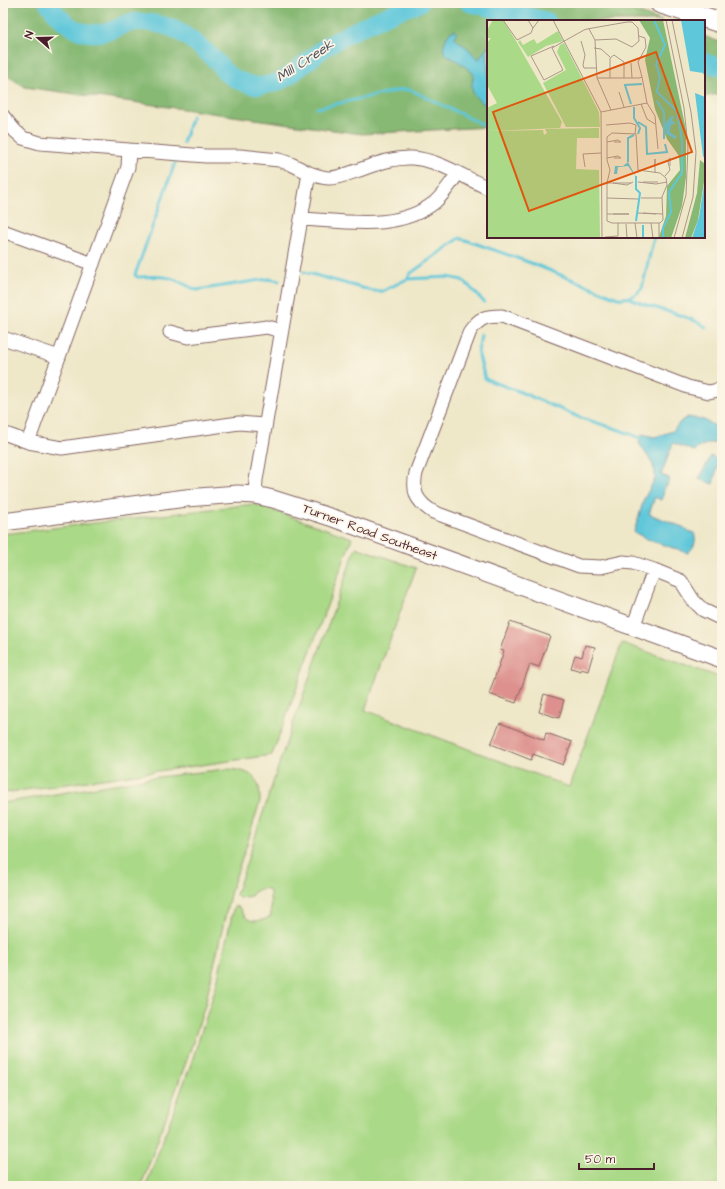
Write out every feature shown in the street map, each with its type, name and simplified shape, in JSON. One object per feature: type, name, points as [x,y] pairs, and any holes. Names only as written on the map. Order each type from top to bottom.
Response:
[{"type":"highway","points":[[660,3],[722,23]]},
{"type":"main road","name":"Turner Road Southeast","points":[[3,522],[186,498],[238,494],[255,495],[274,499],[327,516],[722,659]]},
{"type":"street","points":[[3,116],[15,132],[23,138],[46,143],[206,156],[240,156],[279,160],[320,177],[330,178],[344,176],[380,162],[411,158],[437,163],[487,188]]},
{"type":"street","points":[[28,442],[128,167],[129,150]]},
{"type":"street","points":[[255,495],[265,426],[309,173]]},
{"type":"street","points":[[301,219],[375,222],[410,216],[435,201],[447,189],[458,173]]},
{"type":"street","points":[[3,232],[93,264]]},
{"type":"street","points":[[722,389],[709,392],[688,387],[502,316],[484,317],[477,322],[470,331],[416,473],[414,485],[416,496],[424,506],[433,512],[579,566],[601,567],[623,562],[633,563],[681,580],[693,600],[703,610],[722,619]]},
{"type":"street","points":[[170,332],[188,337],[267,327],[281,331]]},
{"type":"street","points":[[3,338],[59,357]]},
{"type":"street","points":[[3,433],[28,442],[62,448],[239,423],[265,426]]},
{"type":"street","points":[[633,627],[654,570]]},
{"type":"green space","points":[[3,3],[612,3],[659,20],[487,20],[487,127],[362,134],[25,87],[3,73]]},
{"type":"green space","points":[[705,36],[722,43],[722,93],[705,97]]},
{"type":"green space","points":[[254,504],[352,538],[272,755],[3,793],[3,534]]},
{"type":"green space","points":[[356,547],[416,568],[365,710],[569,787],[622,643],[722,678],[722,1186],[146,1186],[191,1064],[216,987],[234,906],[239,907],[248,919],[253,921],[262,920],[271,916],[270,892],[268,889],[258,890],[251,896],[239,898],[236,895],[284,749]]},
{"type":"green space","points":[[226,769],[241,771],[252,776],[258,785],[260,801],[231,890],[205,1005],[141,1186],[3,1186],[3,803],[150,778]]},
{"type":"water","points":[[454,30],[456,31],[455,38],[479,59],[487,47],[487,106],[476,97],[472,90],[474,74],[461,63],[448,56],[444,51],[444,44],[449,34]]},
{"type":"water","points":[[688,417],[704,420],[715,426],[722,426],[722,442],[707,444],[694,451],[673,443],[661,475],[669,478],[667,486],[665,486],[661,500],[655,497],[649,514],[694,533],[694,544],[688,553],[647,539],[634,532],[644,499],[655,479],[655,472],[652,463],[639,443],[642,434],[654,437],[673,431],[681,421]]},
{"type":"water","points":[[711,456],[719,460],[713,484],[699,479]]},
{"type":"building","points":[[510,622],[550,636],[539,667],[530,664],[516,703],[489,694],[504,651],[500,650]]},
{"type":"building","points":[[585,645],[595,647],[588,671],[581,669],[581,671],[571,668],[575,655],[582,657]]},
{"type":"building","points":[[544,694],[564,700],[559,718],[539,712]]},
{"type":"building","points":[[500,723],[544,740],[546,733],[572,742],[563,765],[533,754],[531,760],[491,744]]},
{"type":"waterway","name":"Mill Creek","points":[[48,3],[68,24],[83,32],[102,33],[135,22],[166,26],[180,32],[201,47],[229,75],[245,83],[257,86],[280,81],[338,39],[361,27],[420,3]]},
{"type":"waterway","name":"Mill Creek","points":[[469,3],[543,20]]},
{"type":"waterway","name":"Mill Creek","points":[[705,62],[722,68]]},
{"type":"waterway","points":[[317,108],[405,89],[413,91],[487,127]]},
{"type":"waterway","points":[[183,143],[192,116]]},
{"type":"waterway","points":[[175,163],[135,275],[137,277],[169,278],[197,290],[269,279],[279,281]]},
{"type":"waterway","points":[[407,279],[411,273],[460,238],[531,263],[618,298],[625,298],[634,295],[642,288],[654,238]]},
{"type":"waterway","points":[[304,272],[373,291],[383,291],[407,279],[448,277],[462,280],[484,302]]},
{"type":"waterway","points":[[629,298],[678,314],[706,327]]},
{"type":"waterway","points":[[481,335],[478,352],[485,379],[518,391],[581,418],[643,439]]}]
